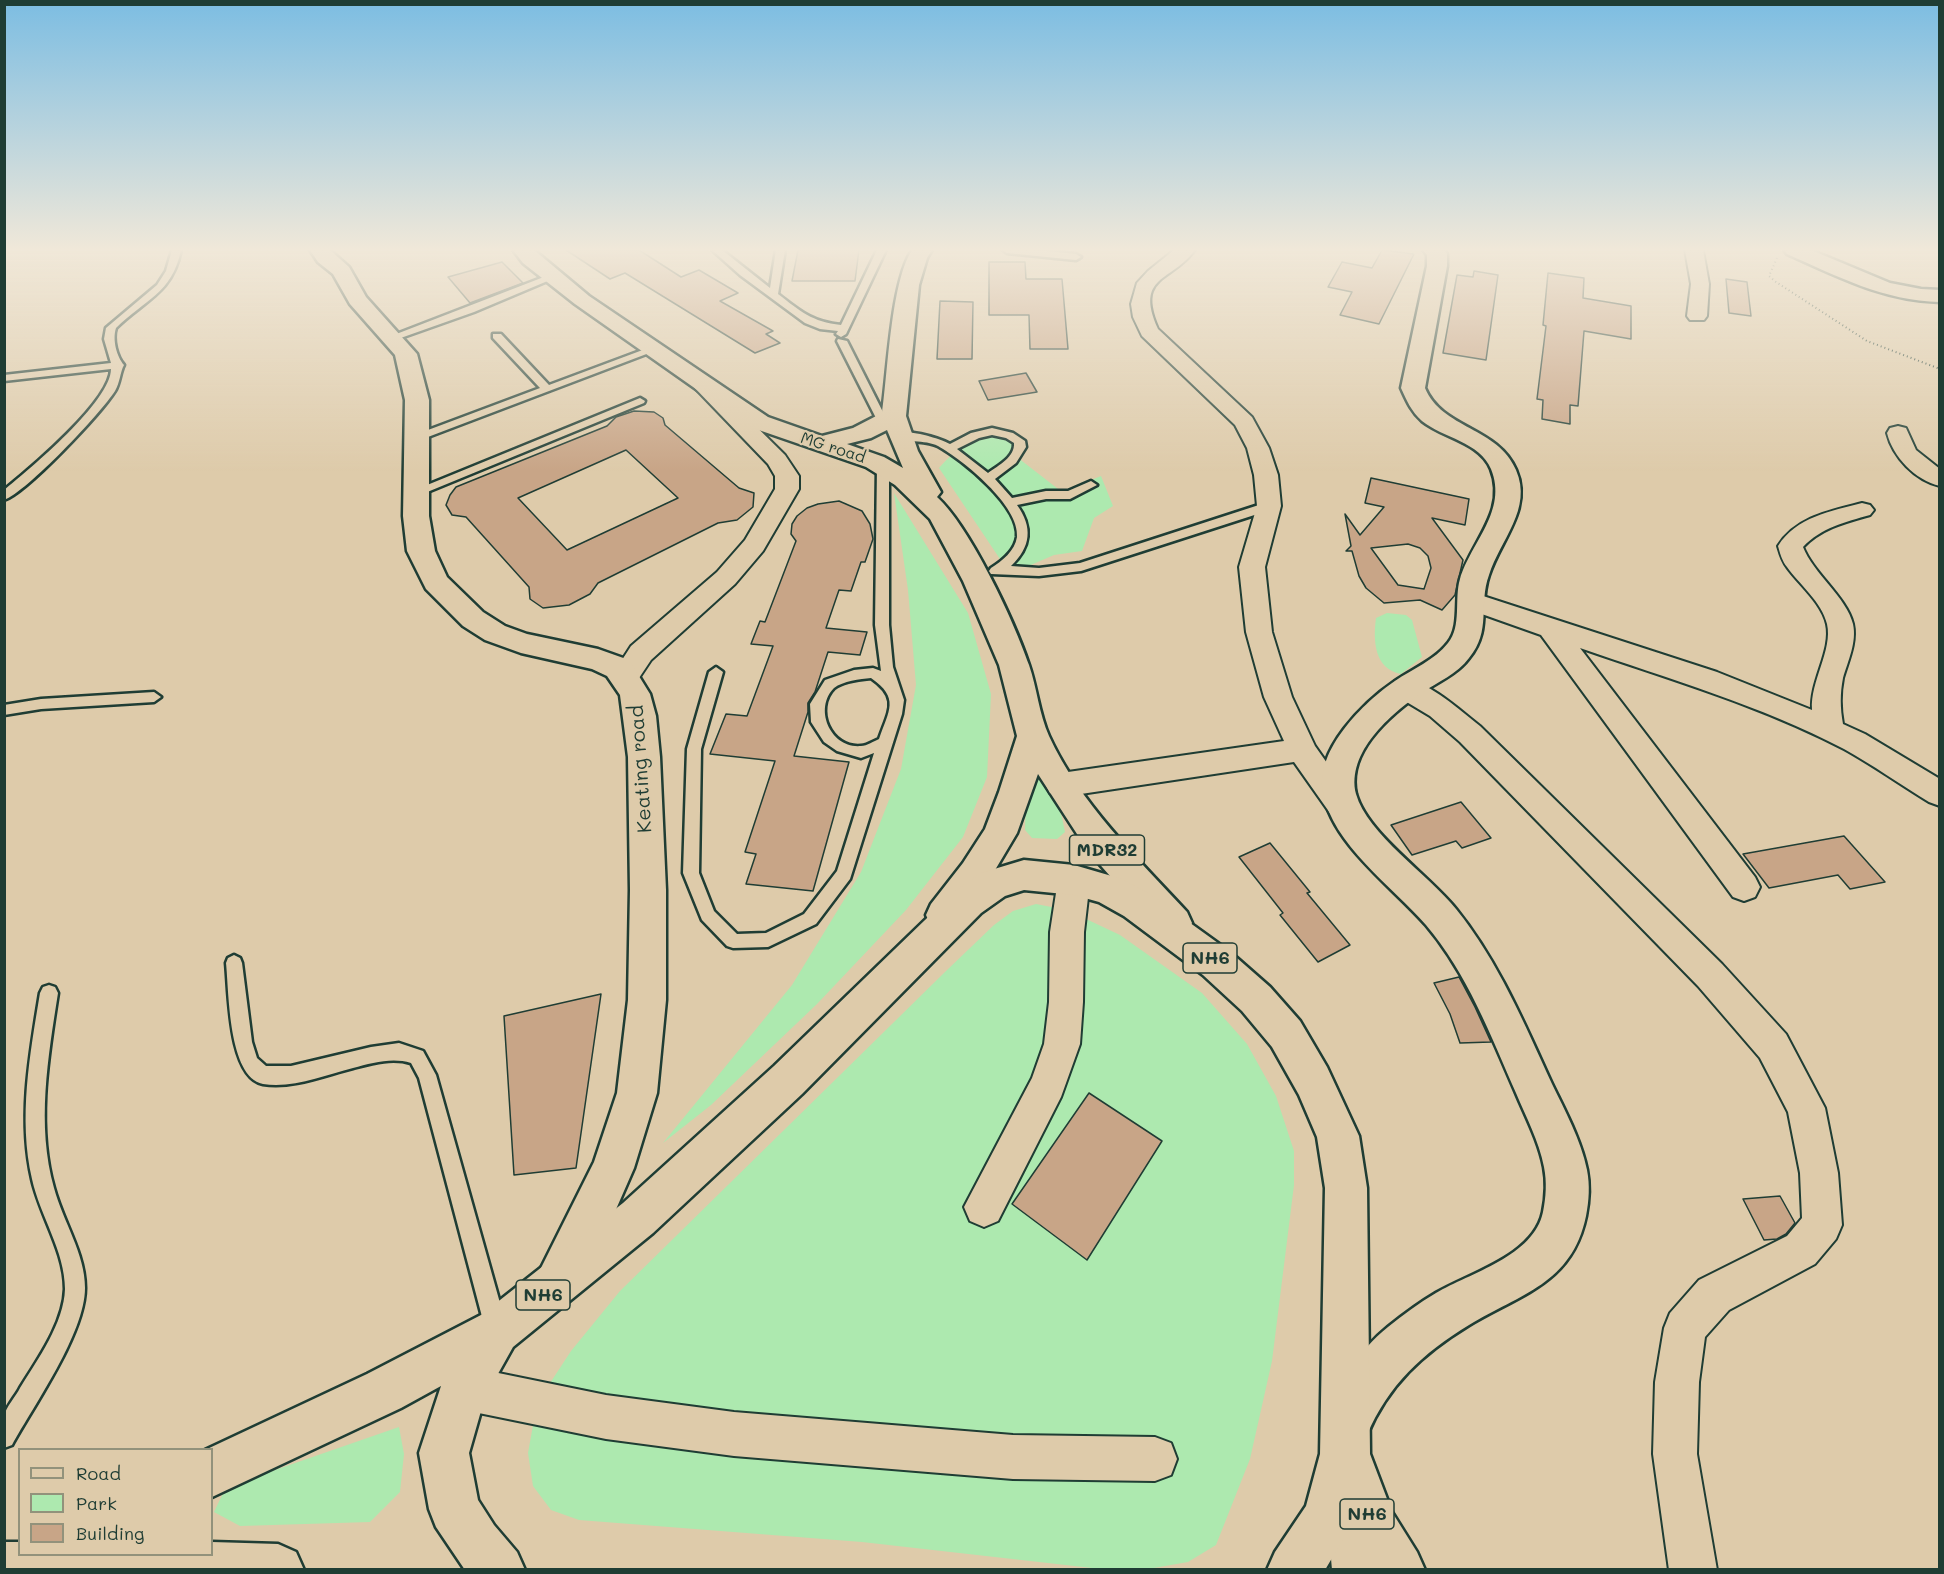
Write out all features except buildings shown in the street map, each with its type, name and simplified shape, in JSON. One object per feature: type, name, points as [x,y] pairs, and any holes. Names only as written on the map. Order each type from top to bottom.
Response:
[{"type":"main road","name":"Keating road","points":[[378,323],[406,354],[414,380],[417,400],[416,516],[421,551],[436,582],[473,620],[495,633],[521,642],[598,660],[618,668],[634,694],[640,716],[644,757],[648,890],[647,1000],[637,1093],[613,1168],[581,1237],[552,1288]]},
{"type":"main road","name":"MG road","points":[[616,323],[759,422],[784,433],[822,443],[883,466],[904,480],[941,515],[988,575],[1034,736],[1061,785],[1100,841],[1199,951]]},
{"type":"main road","points":[[822,443],[892,424],[904,323]]},
{"type":"main road","points":[[1358,1569],[1344,1445],[1361,1391],[1373,1373],[1398,1349],[1452,1310],[1521,1275],[1547,1253],[1562,1222],[1567,1178],[1554,1133],[1479,974],[1441,918],[1369,841],[1348,814],[1338,790],[1340,769],[1349,746],[1366,724],[1405,688],[1440,667],[1463,646],[1471,622],[1473,582],[1476,573],[1507,514],[1506,476],[1496,454],[1428,413],[1415,397],[1413,388],[1426,323]]},
{"type":"main road","name":"MDR32","points":[[892,424],[941,515]]},
{"type":"main road","points":[[915,952],[972,879],[994,845],[1017,788],[1034,736]]},
{"type":"main road","name":"NH6","points":[[213,1472],[384,1391],[496,1330],[638,1218],[788,1080],[915,952],[969,902],[994,884],[1024,875],[1074,880],[1109,890],[1137,905],[1199,951],[1256,999],[1286,1034],[1313,1081],[1338,1136],[1346,1188],[1347,1308],[1344,1445],[1328,1517],[1306,1553],[1293,1569]]},
{"type":"main road","name":"NH6","points":[[496,1330],[464,1388],[444,1453],[454,1509],[476,1543],[499,1569]]},
{"type":"main road","name":"NH6","points":[[1344,1445],[1372,1528],[1399,1569]]},
{"type":"main road","points":[[4,1566],[23,1556]]},
{"type":"main road","points":[[4,1566],[278,1569]]},
{"type":"street","points":[[1145,323],[1149,332],[1244,422],[1260,457],[1266,475],[1269,506],[1252,567],[1259,632],[1278,697],[1302,750],[1348,814]]},
{"type":"street","points":[[625,677],[641,653],[726,578],[753,545],[787,489],[788,476],[777,460],[701,383]]},
{"type":"street","points":[[1898,433],[1900,446],[1907,455],[1940,479]]},
{"type":"street","points":[[1829,728],[1826,706],[1829,680],[1840,644],[1840,622],[1825,597],[1796,562],[1790,546],[1802,532],[1820,521],[1862,510]]},
{"type":"street","points":[[1472,601],[1707,679],[1829,728],[1940,794]]},
{"type":"street","points":[[1550,628],[1744,888]]},
{"type":"street","points":[[1405,688],[1440,709],[1470,734],[1710,975],[1773,1046],[1806,1108],[1819,1173],[1822,1225],[1801,1250],[1714,1295],[1685,1328],[1677,1382],[1675,1454],[1693,1569]]},
{"type":"street","points":[[1061,785],[1302,750]]},
{"type":"street","points":[[984,1207],[1048,1084],[1062,1044],[1066,1002],[1067,932],[1074,880]]},
{"type":"street","points":[[464,1388],[606,1417],[734,1434],[1014,1457],[1155,1459]]},
{"type":"lane","points":[[4,495],[36,471],[75,432],[115,381],[119,365],[108,339],[111,328],[117,323]]},
{"type":"lane","points":[[391,338],[433,323]]},
{"type":"lane","points":[[814,323],[842,334],[892,424],[939,443],[972,463],[989,478],[1021,520],[1023,535],[1013,558],[988,575]]},
{"type":"lane","points":[[842,334],[847,323]]},
{"type":"lane","points":[[496,336],[547,389]]},
{"type":"lane","points":[[416,438],[652,350]]},
{"type":"lane","points":[[4,378],[119,365]]},
{"type":"lane","points":[[416,492],[640,401]]},
{"type":"lane","points":[[948,449],[988,431],[1007,432],[1019,441],[1020,447],[1012,461],[989,478]]},
{"type":"lane","points":[[716,672],[694,749],[691,873],[708,915],[733,940],[768,940],[810,919],[844,874],[867,795],[895,714],[897,700],[886,667],[882,625],[883,466]]},
{"type":"lane","points":[[1008,503],[1046,495],[1070,495],[1091,485]]},
{"type":"lane","points":[[988,575],[1081,567],[1269,506]]},
{"type":"lane","points":[[885,743],[861,752],[842,747],[829,738],[818,722],[817,704],[830,684],[854,675],[873,673],[894,687]]},
{"type":"lane","points":[[4,711],[51,703],[154,697]]},
{"type":"lane","points":[[234,963],[246,1053],[249,1063],[263,1075],[291,1075],[371,1054],[399,1051],[417,1057],[427,1075],[496,1330]]},
{"type":"lane","points":[[4,1437],[64,1332],[75,1291],[69,1251],[41,1177],[35,1122],[37,1067],[48,993]]},
{"type":"path","points":[[1840,323],[1867,341],[1940,369]]},
{"type":"green space","points":[[995,433],[1020,443],[1013,454],[1062,492],[1101,476],[1113,506],[1094,518],[1082,551],[1054,555],[1010,574],[939,468],[964,445]]},
{"type":"green space","points":[[894,493],[968,613],[991,694],[987,777],[963,837],[906,910],[817,1004],[711,1105],[663,1143],[792,985],[861,872],[901,769],[916,685],[908,590]]},
{"type":"green space","points":[[1387,613],[1406,615],[1412,620],[1422,657],[1401,674],[1385,666],[1380,660],[1375,644],[1376,618]]},
{"type":"green space","points":[[1037,771],[1053,792],[1059,807],[1065,832],[1057,839],[1032,838],[1025,830],[1026,788]]},
{"type":"green space","points":[[1036,904],[1067,910],[1120,935],[1202,993],[1247,1044],[1276,1096],[1294,1151],[1294,1185],[1272,1361],[1250,1459],[1216,1545],[1188,1562],[1148,1569],[1101,1569],[862,1542],[579,1520],[551,1510],[533,1486],[528,1453],[537,1403],[571,1351],[620,1291],[946,971],[994,925],[1013,911]]},
{"type":"green space","points":[[399,1427],[404,1454],[400,1492],[370,1522],[240,1526],[214,1512],[226,1487]]}]
